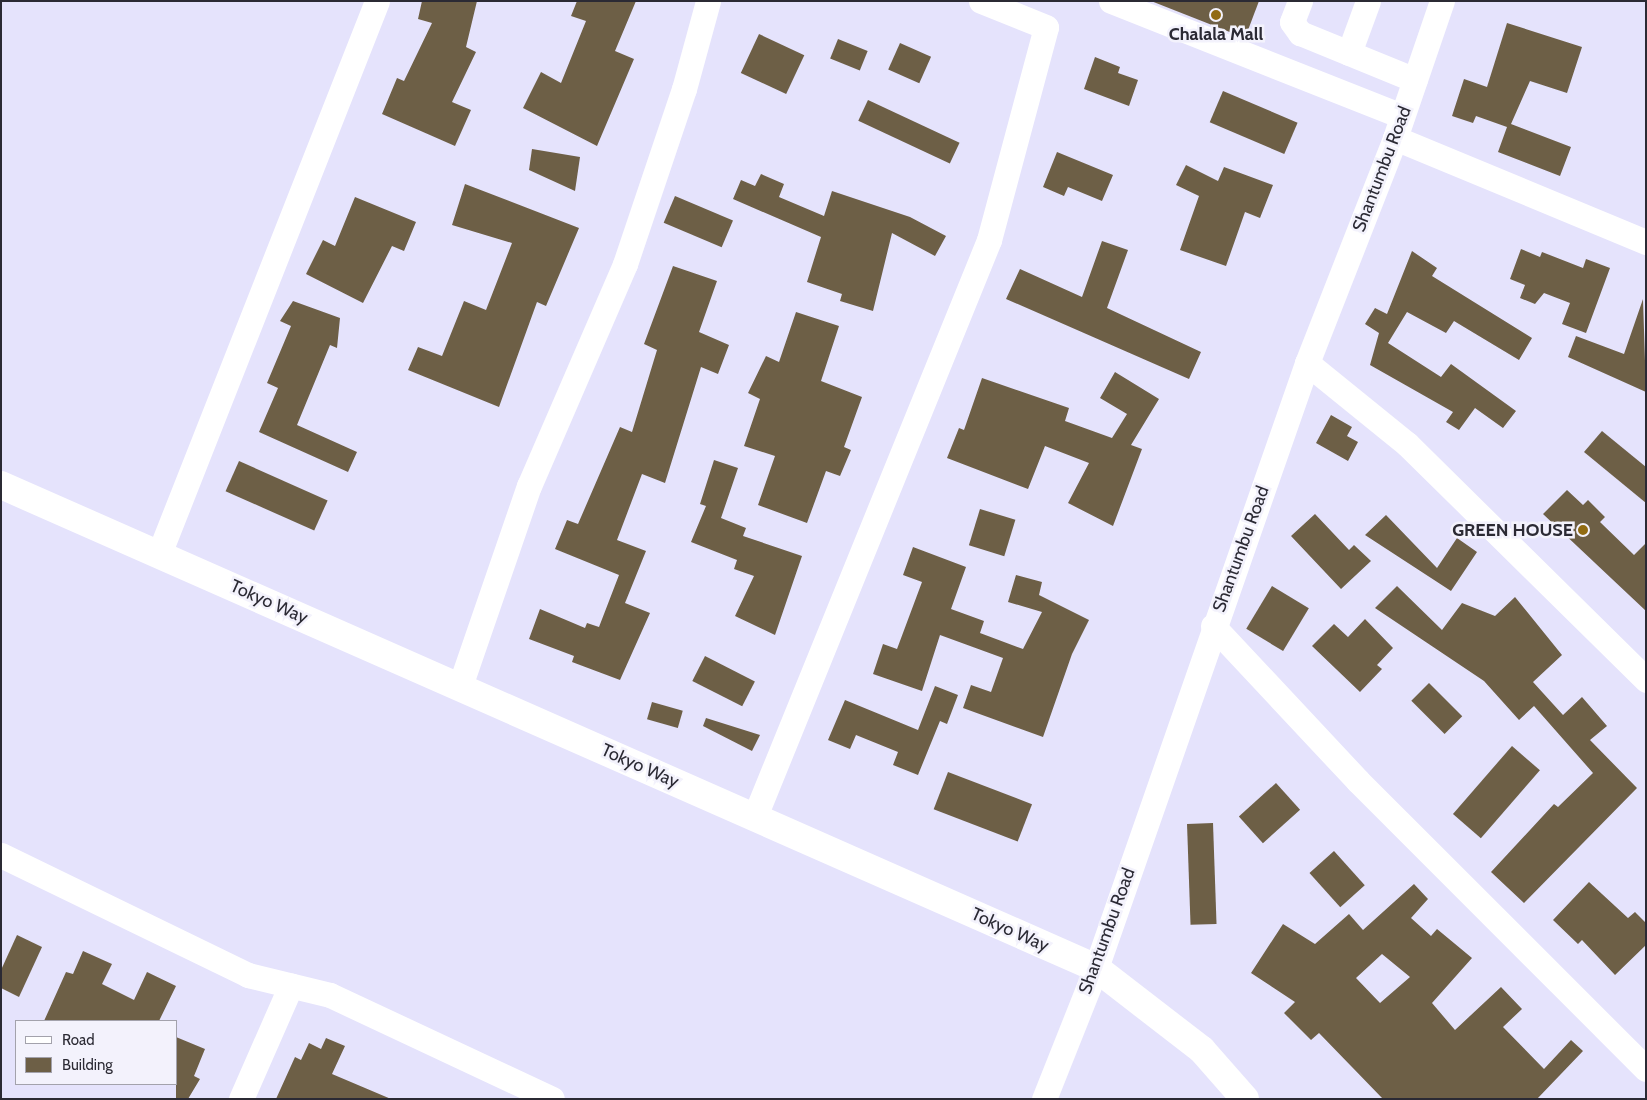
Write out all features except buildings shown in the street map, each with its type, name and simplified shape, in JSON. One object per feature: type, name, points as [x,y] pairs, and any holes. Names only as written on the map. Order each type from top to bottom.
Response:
[{"type":"main road","name":"Tokyo Way","points":[[1,485],[1096,968],[1202,1050],[1245,1099]]},
{"type":"street","points":[[158,554],[377,1]]},
{"type":"street","points":[[460,686],[529,486],[625,264],[681,98],[708,1]]},
{"type":"street","points":[[755,816],[989,240],[1046,27],[981,1]]},
{"type":"street","points":[[1112,1],[1399,127],[1646,242]]},
{"type":"street","points":[[1300,1],[1294,28],[1415,80]]},
{"type":"street","points":[[1349,53],[1368,1]]},
{"type":"street","name":"Shantumbu Road","points":[[1044,1099],[1096,968],[1213,626],[1307,363],[1399,127],[1442,1]]},
{"type":"street","points":[[1307,363],[1407,444],[1646,680]]},
{"type":"street","points":[[1213,626],[1358,781],[1646,1069]]},
{"type":"street","points":[[1,855],[248,975],[330,994],[552,1099]]},
{"type":"street","points":[[241,1099],[291,985]]},
{"type":"place","name":"Chalala Mall","points":[[1216,15]]},
{"type":"place","name":"GREEN HOUSE","points":[[1583,530]]}]
